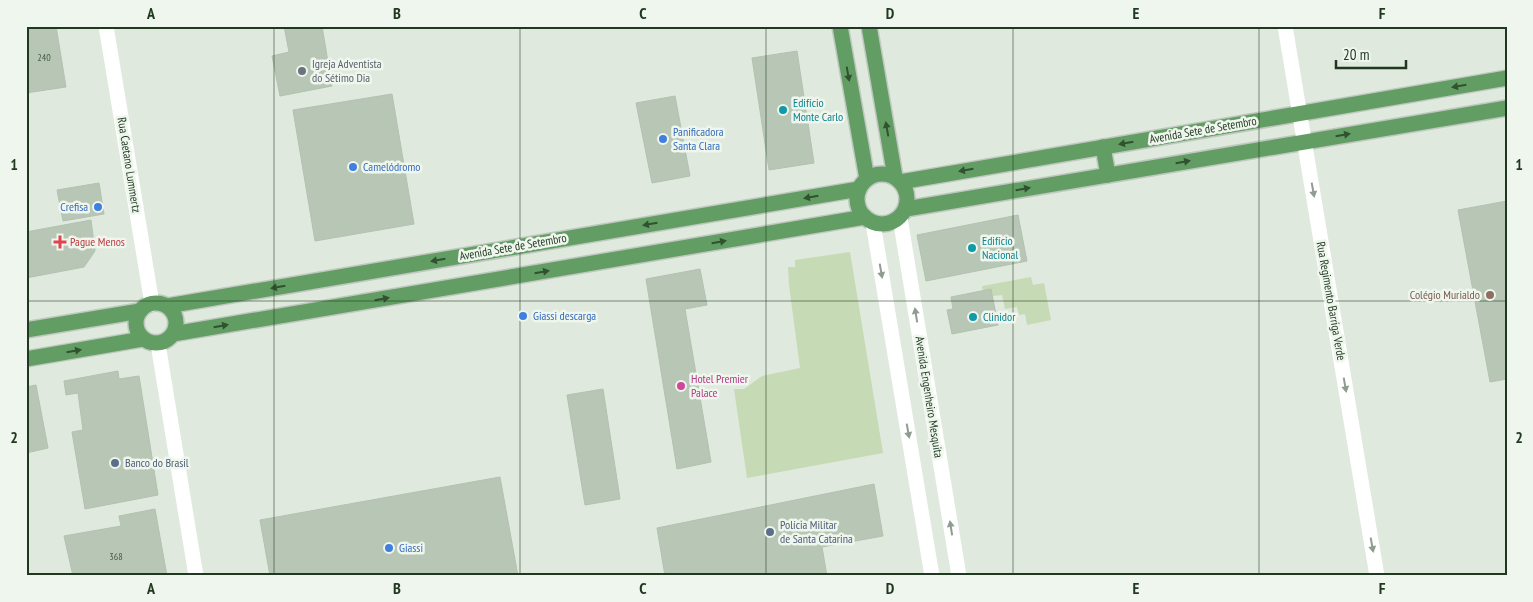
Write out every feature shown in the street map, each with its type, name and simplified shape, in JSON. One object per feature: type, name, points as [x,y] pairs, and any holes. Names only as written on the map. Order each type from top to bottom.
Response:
[{"type":"main road","points":[[841,26],[863,184],[858,204],[869,220]]},
{"type":"main road","points":[[146,307],[136,323],[136,329],[144,340],[158,344],[164,342],[173,334],[869,220],[887,224],[894,222],[903,213],[907,194],[897,179],[869,26]]},
{"type":"main road","name":"Avenida Sete de Setembro","points":[[897,179],[1103,147],[1507,78]]},
{"type":"main road","points":[[903,213],[1108,175],[1507,108]]},
{"type":"main road","points":[[1103,147],[1108,175]]},
{"type":"main road","points":[[863,184],[880,174],[897,179]]},
{"type":"main road","name":"Avenida Sete de Setembro","points":[[167,306],[863,184]]},
{"type":"main road","points":[[26,330],[146,307],[157,303],[167,306],[175,316],[176,322],[173,334]]},
{"type":"main road","points":[[26,360],[144,340]]},
{"type":"street","name":"Rua Caetano Lummertz","points":[[106,26],[146,307]]},
{"type":"street","name":"Rua Regimento Barriga Verde","points":[[1285,26],[1377,576]]},
{"type":"street","name":"Avenida Engenheiro Mesquita","points":[[903,213],[959,576]]},
{"type":"street","points":[[869,220],[932,576]]},
{"type":"street","points":[[158,344],[196,576]]},
{"type":"green space","points":[[850,252],[883,453],[747,478],[734,389],[744,389],[762,376],[800,368],[788,267],[795,267],[795,260]]},
{"type":"green space","points":[[1031,277],[1033,285],[1044,283],[1051,320],[1027,325],[1025,314],[1019,315],[1017,307],[1005,309],[1002,295],[993,296],[991,290],[983,291],[982,286]]},
{"type":"building","points":[[56,26],[66,87],[26,93],[26,28]]},
{"type":"building","name":"Igreja Adventista do Sétimo Dia","points":[[284,26],[322,26],[332,86],[280,96],[272,56],[289,52]]},
{"type":"building","name":"Edifício Monte Carlo","points":[[797,51],[814,163],[769,170],[752,58]]},
{"type":"building","name":"Camelódromo","points":[[392,94],[414,224],[315,241],[293,110]]},
{"type":"building","name":"Panificadora Santa Clara","points":[[675,96],[690,176],[652,183],[636,103]]},
{"type":"building","points":[[99,183],[104,214],[63,221],[57,190]]},
{"type":"building","name":"Colégio Murialdo","points":[[1507,201],[1507,379],[1490,382],[1458,210]]},
{"type":"building","name":"Edifício Nacional","points":[[1018,215],[1027,261],[926,281],[917,235]]},
{"type":"building","name":"Pague Menos","points":[[91,220],[95,251],[84,267],[26,278],[26,232]]},
{"type":"building","name":"Hotel Premier Palace","points":[[700,269],[707,305],[685,309],[711,462],[677,469],[646,279]]},
{"type":"building","name":"Clinidor","points":[[991,289],[998,325],[952,334],[947,310],[953,309],[951,297]]},
{"type":"building","name":"Banco do Brasil","points":[[118,371],[119,379],[139,376],[158,495],[85,509],[72,432],[83,430],[78,393],[66,395],[64,381]]},
{"type":"building","points":[[36,385],[48,448],[26,453],[26,387]]},
{"type":"building","points":[[603,389],[620,499],[585,505],[567,395]]},
{"type":"building","name":"Giassi","points":[[500,477],[518,576],[270,576],[260,520]]},
{"type":"building","name":"Polícia Militar de Santa Catarina","points":[[874,484],[883,536],[822,547],[827,576],[665,576],[657,528]]},
{"type":"building","points":[[155,509],[167,576],[73,576],[64,536],[121,526],[119,516]]},
{"type":"place","name":"Igreja Adventista do Sétimo Dia","points":[[302,71]]},
{"type":"place","name":"Edifício Monte Carlo","points":[[783,110]]},
{"type":"place","name":"Panificadora Santa Clara","points":[[663,139]]},
{"type":"place","name":"Camelódromo","points":[[353,167]]},
{"type":"place","name":"Crefisa","points":[[98,207]]},
{"type":"place","name":"Pague Menos","points":[[60,242]]},
{"type":"place","name":"Edifício Nacional","points":[[972,248]]},
{"type":"place","name":"Colégio Murialdo","points":[[1490,295]]},
{"type":"place","name":"Giassi descarga","points":[[523,316]]},
{"type":"place","name":"Clinidor","points":[[973,317]]},
{"type":"place","name":"Hotel Premier Palace","points":[[681,386]]},
{"type":"place","name":"Banco do Brasil","points":[[115,463]]},
{"type":"place","name":"Polícia Militar de Santa Catarina","points":[[770,532]]},
{"type":"place","name":"Giassi","points":[[389,548]]}]
